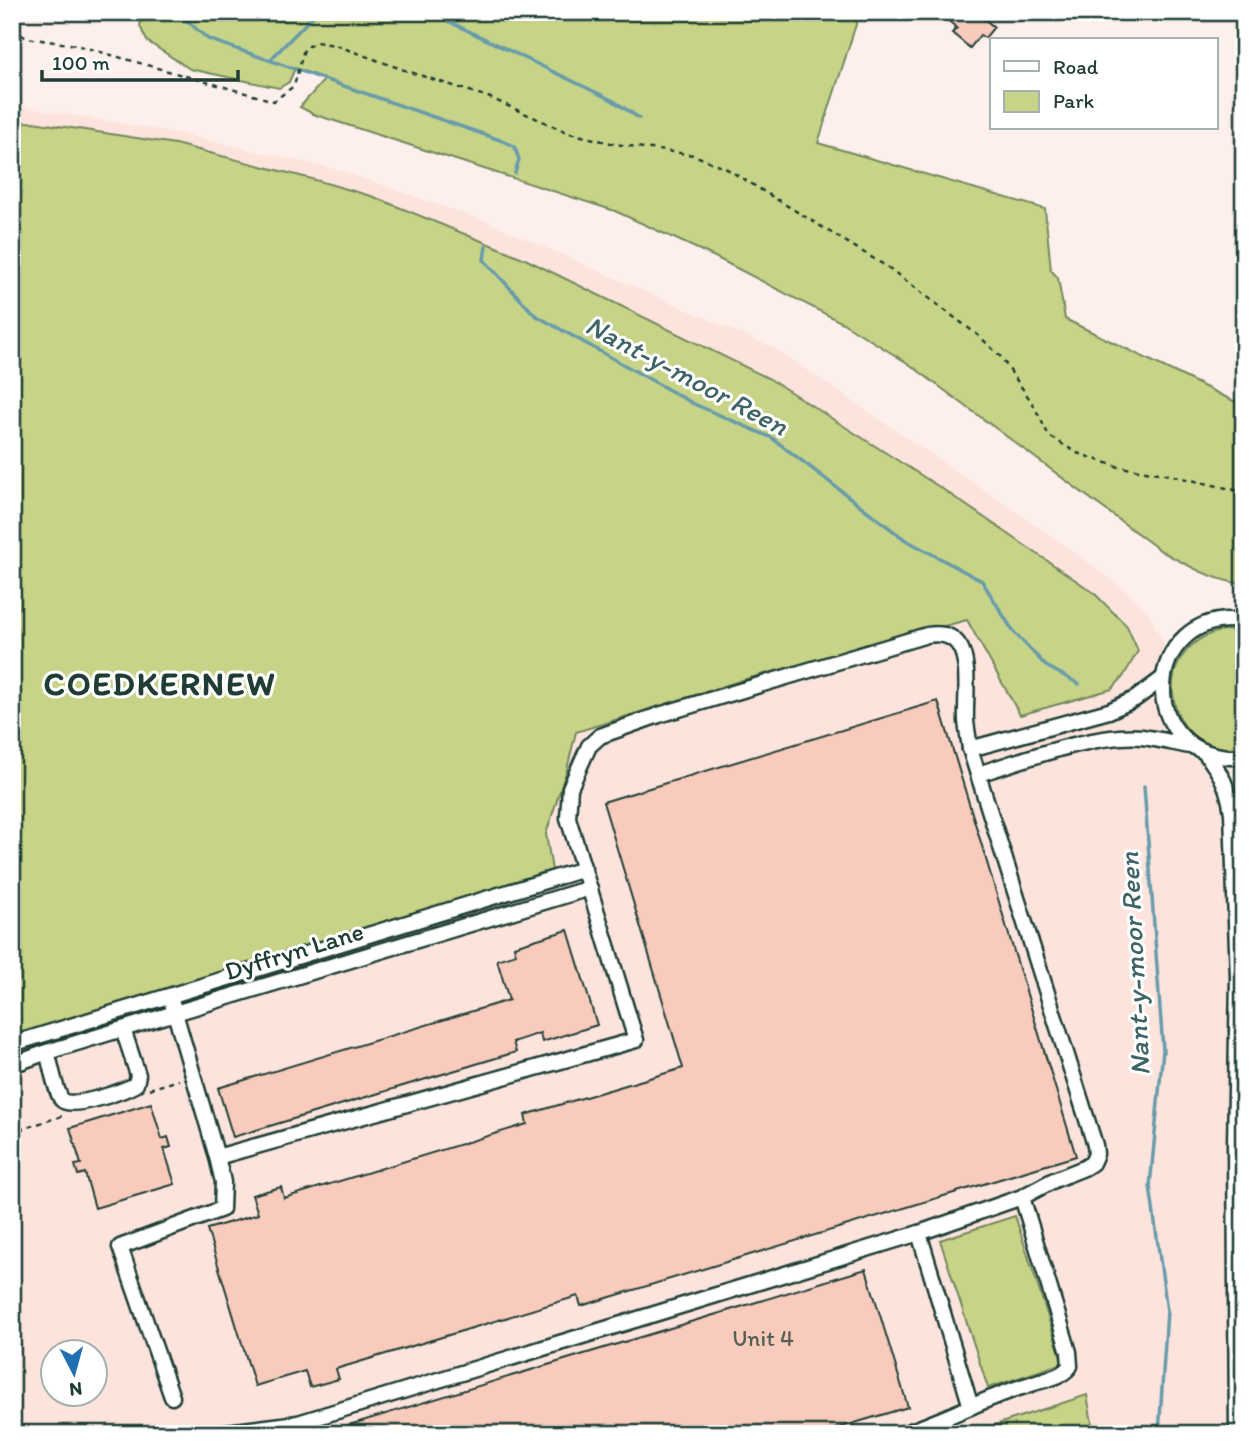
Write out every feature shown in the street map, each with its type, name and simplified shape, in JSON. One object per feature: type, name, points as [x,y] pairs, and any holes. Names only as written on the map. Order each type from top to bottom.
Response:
[{"type":"street","points":[[1244,621],[1228,619],[1204,624],[1184,637],[1170,656],[1162,679],[1164,709],[1175,730],[1192,746],[1206,754],[1226,758],[1244,757]]},
{"type":"street","points":[[210,1434],[300,1428],[919,1233],[1022,1197],[1092,1163],[1096,1154],[1095,1145],[970,749],[966,724],[965,663],[957,642],[944,635],[928,635],[659,715],[600,736],[589,746],[570,788],[568,818],[636,1040],[217,1157]]},
{"type":"street","points":[[970,749],[1109,711],[1135,699],[1162,679]]},
{"type":"street","points":[[978,774],[1058,749],[1115,738],[1140,737],[1192,746]]},
{"type":"street","points":[[1206,754],[1225,781],[1232,813],[1238,977],[1237,1434]]},
{"type":"street","name":"Dyffryn Lane","points":[[12,1044],[584,869]]},
{"type":"street","name":"Dyffryn Lane","points":[[12,1065],[47,1052],[590,888]]},
{"type":"street","points":[[170,996],[223,1182],[222,1209],[120,1247],[172,1397]]},
{"type":"street","points":[[47,1052],[61,1099],[68,1104],[78,1104],[136,1084],[138,1075],[123,1029]]},
{"type":"street","points":[[902,1434],[931,1429],[999,1394],[1061,1374],[1070,1366],[1069,1352],[1022,1197]]},
{"type":"street","points":[[919,1233],[971,1407]]},
{"type":"path","points":[[12,30],[27,38],[76,45],[274,101],[294,86],[304,49],[316,41],[488,97],[569,133],[615,144],[694,155],[727,169],[889,268],[979,336],[1000,356],[1033,404],[1049,436],[1077,453],[1119,467],[1165,474],[1244,492]]},
{"type":"shaded area","points":[[12,105],[178,133],[342,171],[488,222],[776,349],[1059,541],[1124,589],[1148,612],[1170,656],[1164,709],[1206,754],[1232,813],[1237,1434],[12,1434]]},
{"type":"green space","points":[[143,12],[860,12],[818,143],[1045,209],[1051,270],[1058,278],[1065,319],[1244,406],[1244,584],[1211,576],[1161,551],[909,364],[843,323],[715,257],[615,211],[313,114],[300,107],[325,79],[295,68],[289,82],[279,88],[190,69],[147,41],[140,26]]},
{"type":"green space","points":[[33,122],[175,144],[312,179],[374,197],[523,258],[770,379],[941,488],[1093,592],[1127,626],[1138,651],[1123,677],[1112,689],[1020,715],[967,620],[746,679],[576,732],[546,834],[552,870],[12,1039],[12,123]]},
{"type":"green space","points":[[1224,630],[1244,631],[1244,747],[1217,747],[1196,737],[1182,721],[1174,700],[1174,678],[1182,658],[1198,641]]},
{"type":"green space","points":[[1015,1216],[1063,1363],[988,1388],[940,1240]]},
{"type":"green space","points":[[1087,1395],[1094,1434],[967,1434]]},
{"type":"building","points":[[938,12],[976,12],[994,27],[985,38],[980,35],[970,48],[952,33],[957,28]]},
{"type":"building","points":[[938,701],[1076,1156],[581,1306],[578,1296],[336,1369],[339,1379],[310,1387],[305,1371],[255,1386],[207,1229],[258,1214],[252,1195],[281,1187],[284,1198],[527,1124],[525,1115],[683,1068],[603,802]]},
{"type":"building","points":[[568,930],[597,1025],[542,1042],[540,1033],[513,1042],[516,1052],[233,1137],[218,1088],[509,1000],[497,960],[516,954],[514,946]]},
{"type":"building","points":[[151,1103],[162,1139],[168,1137],[171,1147],[164,1149],[175,1184],[95,1208],[85,1173],[78,1175],[75,1165],[81,1164],[70,1128]]},
{"type":"building","points":[[866,1269],[908,1407],[818,1434],[329,1434],[329,1431]]},
{"type":"waterway","name":"Nant-y-moor Reen","points":[[177,12],[208,39],[514,146],[519,159],[515,173]]},
{"type":"waterway","points":[[270,60],[317,12]]},
{"type":"waterway","points":[[429,12],[612,100],[639,118]]},
{"type":"waterway","name":"Nant-y-moor Reen","points":[[486,246],[484,260],[535,315],[694,404],[772,438],[904,539],[982,581],[1013,631],[1046,666],[1079,684]]},
{"type":"waterway","name":"Nant-y-moor Reen","points":[[1144,786],[1163,1050],[1150,1186],[1167,1311],[1159,1434]]},
{"type":"district","name":"COEDKERNEW","points":[[160,683]]}]
